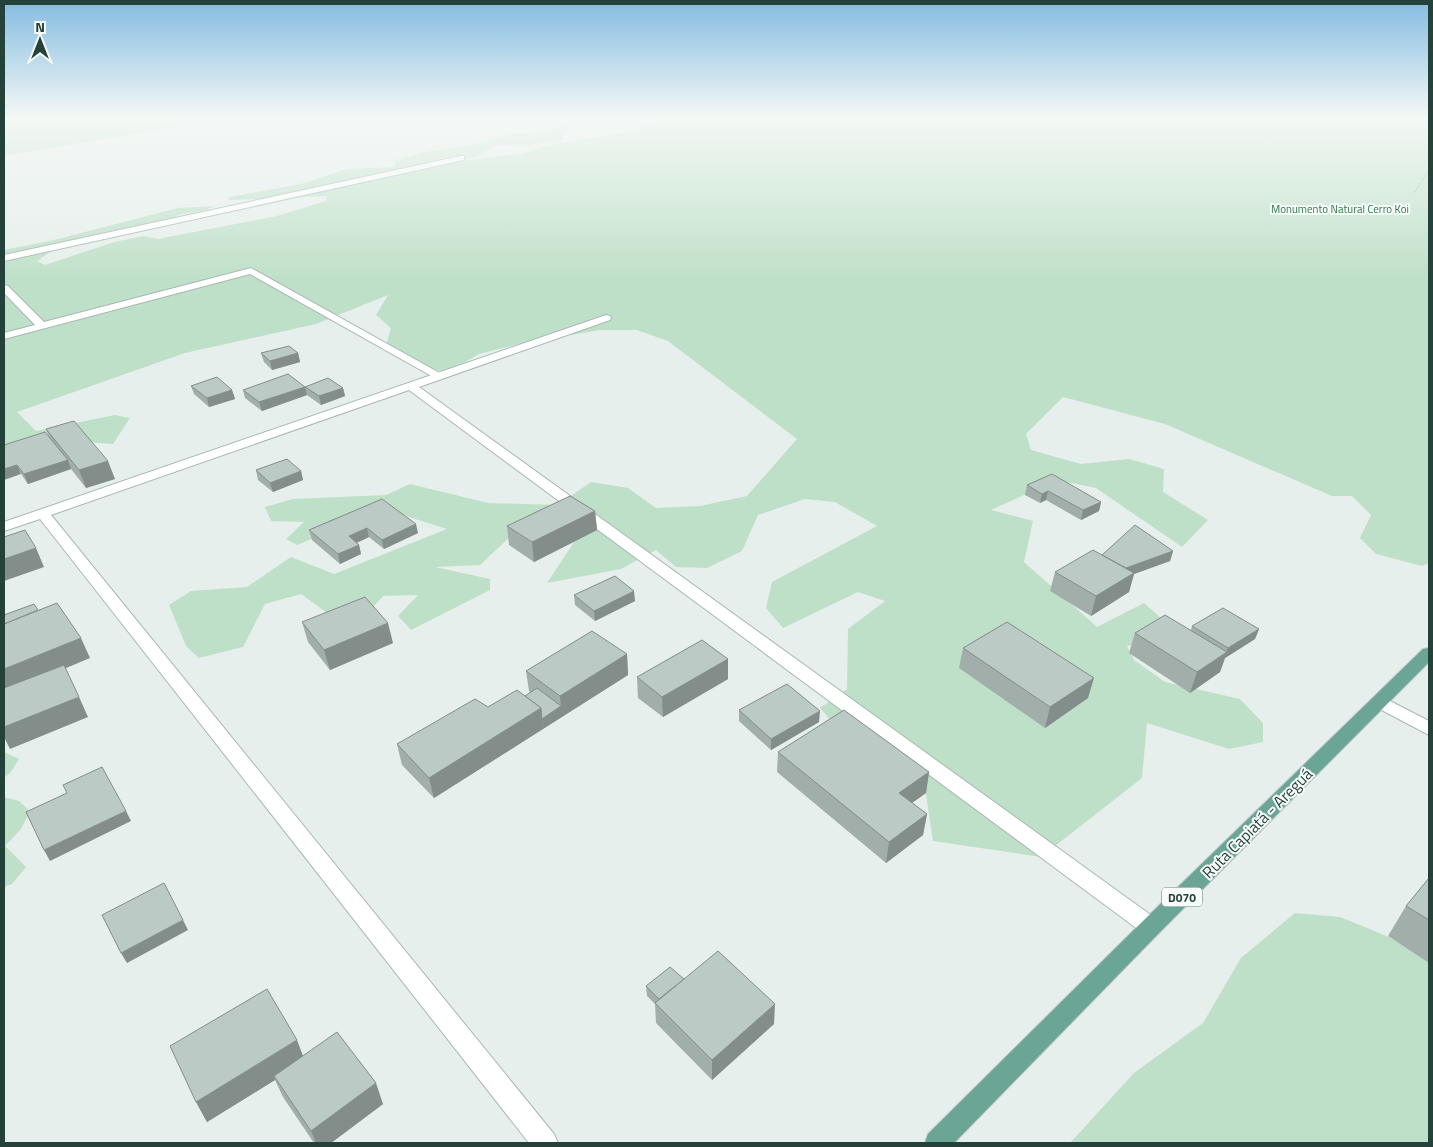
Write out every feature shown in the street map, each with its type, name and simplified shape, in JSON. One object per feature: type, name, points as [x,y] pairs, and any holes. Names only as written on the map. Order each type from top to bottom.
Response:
[{"type":"main road","name":"Ruta Capiatá - Areguá","points":[[937,1143],[1151,927],[1429,653]]},
{"type":"street","points":[[4,258],[395,173]]},
{"type":"street","points":[[4,336],[251,271],[439,376]]},
{"type":"street","points":[[4,288],[42,326]]},
{"type":"street","points":[[4,527],[606,318]]},
{"type":"street","points":[[411,386],[1151,927]]},
{"type":"street","points":[[42,514],[545,1143]]},
{"type":"street","points":[[1380,702],[1429,729]]},
{"type":"path","points":[[1415,192],[1427,173]]},
{"type":"green space","name":"Monumento Natural Cerro Koi","points":[[336,173],[1429,173],[1429,563],[1422,566],[1376,554],[1360,538],[1371,515],[1352,496],[1332,496],[1165,424],[1063,397],[1026,434],[1031,450],[1081,464],[1129,459],[1164,469],[1163,492],[1208,520],[1182,547],[1096,488],[1057,480],[991,510],[1033,521],[1024,562],[1097,627],[1144,603],[1171,627],[1175,639],[1127,646],[1134,660],[1165,682],[1240,699],[1263,723],[1263,742],[1229,749],[1147,723],[1142,778],[1041,857],[933,841],[924,781],[837,728],[820,708],[847,689],[848,629],[885,601],[858,592],[783,628],[766,608],[772,582],[877,526],[835,502],[805,499],[758,515],[742,551],[707,568],[676,567],[656,550],[621,569],[547,583],[584,527],[514,533],[480,565],[435,567],[490,579],[490,590],[411,630],[398,616],[418,595],[383,596],[364,617],[338,621],[301,594],[265,604],[243,647],[199,658],[186,646],[169,605],[191,591],[247,587],[291,557],[334,574],[447,529],[383,509],[297,545],[286,539],[304,522],[271,521],[265,507],[293,499],[386,495],[410,484],[488,503],[558,505],[591,482],[628,488],[656,508],[700,506],[747,496],[797,439],[668,341],[637,330],[600,330],[523,343],[479,354],[451,370],[423,371],[386,346],[391,328],[376,315],[388,295],[316,324],[185,353],[17,412],[36,431],[115,415],[130,418],[113,444],[46,439],[4,451],[4,250],[54,240],[178,208],[214,206],[206,210],[183,214],[127,233],[59,246],[37,261],[45,265],[114,242],[143,236],[158,239],[277,216],[326,201],[327,196],[229,200],[229,197],[301,184]]},
{"type":"green space","points":[[4,752],[19,759],[10,773],[4,778]]},
{"type":"green space","points":[[4,797],[19,801],[30,811],[21,829],[5,846],[26,867],[12,884],[4,887]]},
{"type":"green space","points":[[1295,913],[1340,917],[1389,937],[1429,962],[1429,1143],[1070,1143],[1134,1073],[1203,1023],[1241,958]]},
{"type":"building","points":[[289,346],[298,353],[270,361],[261,353]]},
{"type":"building","points":[[288,374],[305,387],[259,402],[243,390]]},
{"type":"building","points":[[217,377],[232,390],[207,398],[191,386]]},
{"type":"building","points":[[328,378],[343,388],[319,396],[305,387]]},
{"type":"building","points":[[74,421],[108,461],[79,470],[46,429]]},
{"type":"building","points":[[45,432],[68,460],[24,474],[17,465],[4,469],[4,445]]},
{"type":"building","points":[[287,459],[301,471],[270,483],[256,470]]},
{"type":"building","points":[[1052,474],[1101,502],[1083,510],[1048,491],[1042,494],[1027,485]]},
{"type":"building","points":[[570,496],[595,511],[532,542],[507,526]]},
{"type":"building","points":[[382,499],[416,524],[382,540],[367,528],[349,536],[359,545],[338,554],[309,530]]},
{"type":"building","points":[[1135,525],[1173,551],[1126,568],[1102,555]]},
{"type":"building","points":[[25,530],[36,548],[4,559],[4,537]]},
{"type":"building","points":[[1093,550],[1134,573],[1096,596],[1055,572]]},
{"type":"building","points":[[615,576],[634,591],[594,611],[574,595]]},
{"type":"building","points":[[365,597],[388,623],[324,650],[302,622]]},
{"type":"building","points":[[57,603],[81,638],[4,669],[4,624]]},
{"type":"building","points":[[34,604],[38,610],[4,624],[4,615]]},
{"type":"building","points":[[1223,608],[1259,629],[1228,648],[1192,626]]},
{"type":"building","points":[[1165,615],[1227,652],[1197,672],[1135,633]]},
{"type":"building","points":[[1007,622],[1094,678],[1050,707],[963,648]]},
{"type":"building","points":[[592,631],[627,654],[560,696],[526,671]]},
{"type":"building","points":[[702,640],[728,659],[662,697],[637,677]]},
{"type":"building","points":[[64,665],[79,697],[4,727],[4,688]]},
{"type":"building","points":[[787,684],[820,711],[771,739],[739,710]]},
{"type":"building","points":[[537,688],[561,706],[542,719],[541,708],[525,696]]},
{"type":"building","points":[[517,690],[541,708],[429,778],[397,744],[475,699],[488,707]]},
{"type":"building","points":[[844,710],[929,772],[899,793],[927,814],[889,842],[778,752]]},
{"type":"building","points":[[102,767],[126,811],[44,850],[26,812],[67,793],[63,785]]},
{"type":"building","points":[[1429,878],[1429,920],[1406,906]]},
{"type":"building","points":[[164,883],[183,920],[121,953],[102,915]]},
{"type":"building","points":[[718,951],[775,1004],[712,1060],[655,1003]]},
{"type":"building","points":[[670,967],[684,979],[659,999],[646,986]]},
{"type":"building","points":[[267,989],[297,1040],[196,1102],[170,1046]]},
{"type":"building","points":[[337,1032],[376,1083],[311,1131],[274,1076]]}]
